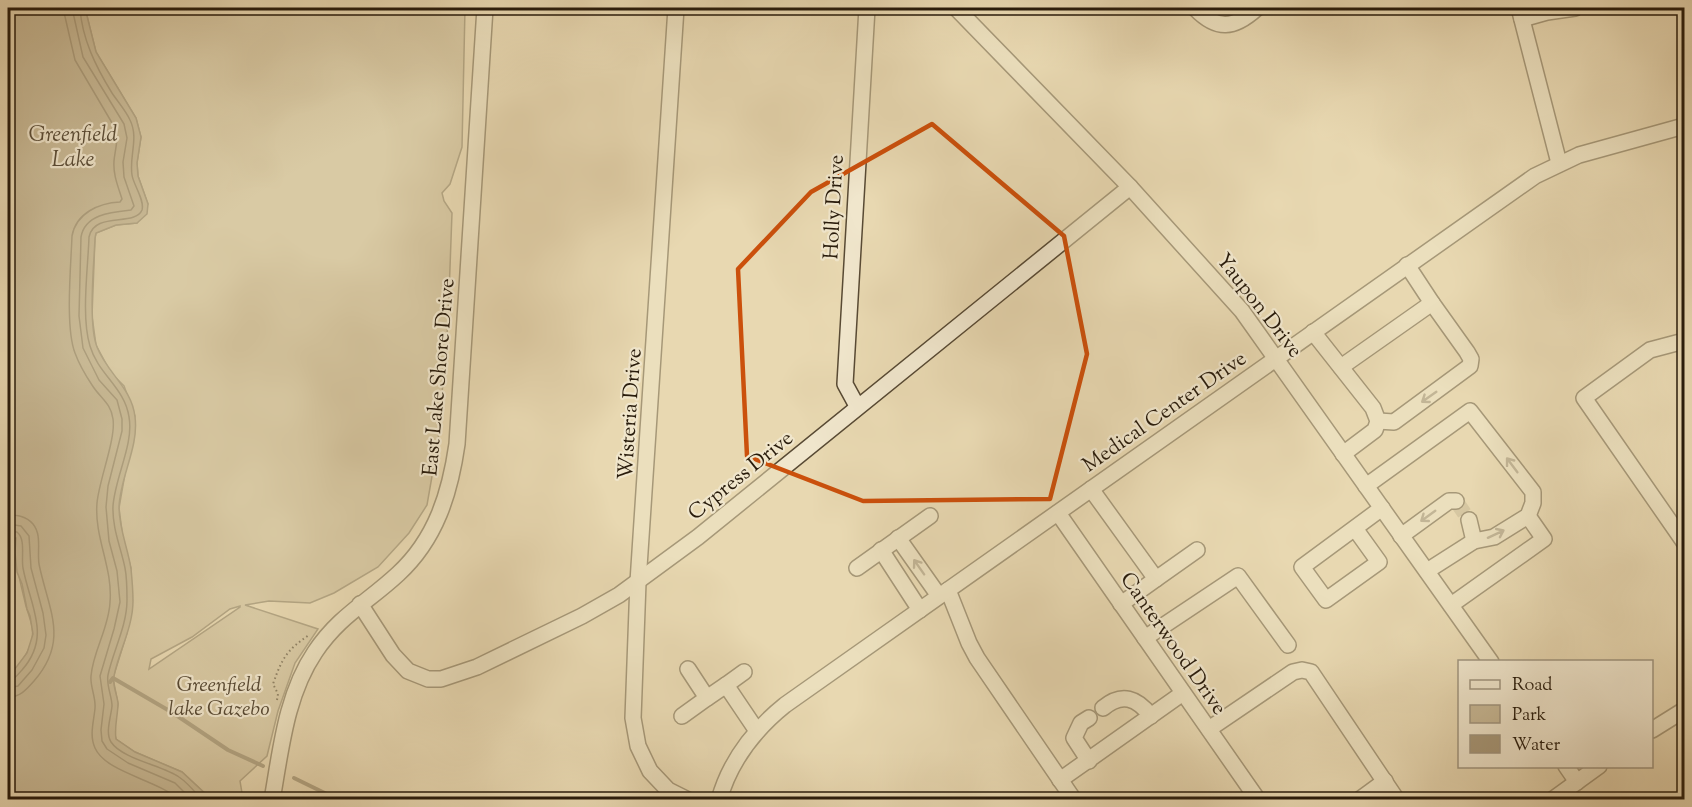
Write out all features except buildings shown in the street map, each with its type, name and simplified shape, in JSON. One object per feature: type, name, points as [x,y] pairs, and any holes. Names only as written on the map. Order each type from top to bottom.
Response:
[{"type":"street","name":"East Lake Shore Drive","points":[[272,800],[288,714],[307,665],[336,625],[398,574],[425,543],[438,519],[447,494],[457,444],[485,8]]},
{"type":"street","name":"Wisteria Drive","points":[[676,8],[638,582],[633,705],[634,733],[650,771],[668,790],[688,800]]},
{"type":"street","name":"Holly Drive","points":[[857,406],[845,384],[867,8]]},
{"type":"street","name":"Yaupon Drive","points":[[957,8],[1130,187],[1218,282],[1252,324],[1490,660]]},
{"type":"street","points":[[1195,8],[1210,21],[1225,25],[1241,20],[1257,8]]},
{"type":"street","points":[[1559,163],[1521,13],[1575,8]]},
{"type":"street","name":"Medical Center Drive","points":[[719,800],[736,759],[757,731],[791,700],[1407,265],[1535,176],[1559,163],[1579,155],[1684,126]]},
{"type":"street","name":"Cypress Drive","points":[[360,604],[393,655],[408,671],[428,679],[441,679],[477,667],[582,616],[638,582],[698,537],[1130,187]]},
{"type":"street","points":[[1378,421],[1394,422],[1470,366],[1471,360],[1467,352],[1407,265]]},
{"type":"street","points":[[1341,367],[1432,303]]},
{"type":"street","points":[[1313,332],[1373,408],[1378,421],[1375,430],[1343,454]]},
{"type":"street","points":[[1684,341],[1650,350],[1584,398],[1684,542]]},
{"type":"street","points":[[1366,486],[1470,411],[1533,492],[1533,503],[1528,516],[1494,537],[1474,541],[1426,571]]},
{"type":"street","points":[[1091,489],[1156,579]]},
{"type":"street","points":[[1401,536],[1449,501],[1456,501]]},
{"type":"street","points":[[1356,530],[1379,562],[1326,600],[1302,567],[1356,530],[1382,508]]},
{"type":"street","name":"Canterwood Drive","points":[[1058,513],[1256,799]]},
{"type":"street","points":[[857,568],[930,516]]},
{"type":"street","points":[[1451,605],[1544,538],[1528,516]]},
{"type":"street","points":[[1469,520],[1474,541]]},
{"type":"street","points":[[898,538],[944,593],[973,651],[1074,800]]},
{"type":"street","points":[[881,550],[920,610]]},
{"type":"street","points":[[1121,604],[1197,550]]},
{"type":"street","points":[[1145,638],[1238,576],[1288,645]]},
{"type":"street","points":[[688,669],[707,698]]},
{"type":"street","points":[[1209,729],[1293,672],[1302,670],[1311,672],[1397,800]]},
{"type":"street","points":[[682,716],[744,672]]},
{"type":"street","points":[[726,685],[757,731]]},
{"type":"street","points":[[1060,780],[1183,693]]},
{"type":"street","points":[[1102,708],[1110,702],[1123,698],[1142,704],[1151,716]]},
{"type":"street","points":[[1653,729],[1684,710]]},
{"type":"street","points":[[1089,718],[1081,723],[1074,738],[1089,761]]},
{"type":"street","points":[[1567,768],[1577,782]]},
{"type":"street","points":[[1552,800],[1596,768]]},
{"type":"street","points":[[1359,800],[1385,781]]},
{"type":"path","points":[[276,703],[278,694],[273,684],[282,658],[292,647],[309,635]]},
{"type":"highlighted area","points":[[932,124],[1064,236],[1087,354],[1050,499],[863,501],[747,456],[738,269],[811,192]]},
{"type":"green space","name":"Greenfield lake Gazebo","points":[[85,8],[465,8],[462,147],[450,184],[442,193],[452,213],[448,322],[438,442],[427,505],[409,533],[378,567],[334,593],[310,603],[269,601],[245,605],[318,629],[295,663],[278,711],[267,756],[240,781],[243,799],[211,799],[182,772],[135,752],[116,739],[114,731],[118,704],[113,678],[127,633],[131,568],[123,539],[119,508],[135,416],[124,386],[111,373],[96,345],[92,316],[95,238],[96,233],[116,225],[137,223],[148,204],[138,176],[137,163],[141,137],[136,118],[96,52]],"holes":[[[240,607],[149,669],[151,659],[192,637],[230,609]]]},
{"type":"green space","points":[[8,538],[16,538],[18,570],[33,632],[27,653],[8,678]]},
{"type":"water","name":"Greenfield Lake","points":[[8,8],[85,8],[96,52],[136,118],[141,137],[137,163],[138,176],[148,204],[147,214],[137,223],[116,225],[96,233],[93,278],[94,337],[101,356],[129,397],[136,428],[122,484],[119,507],[120,523],[131,569],[133,601],[131,620],[114,679],[118,703],[116,739],[135,752],[182,772],[211,799],[8,799],[8,678],[27,653],[33,634],[22,584],[17,572],[16,538],[8,538]]},
{"type":"waterway","points":[[110,682],[113,678],[173,713],[228,750],[263,766]]},
{"type":"waterway","points":[[294,778],[339,800]]},
{"type":"tunnel","points":[[1456,501],[1469,520]]}]
